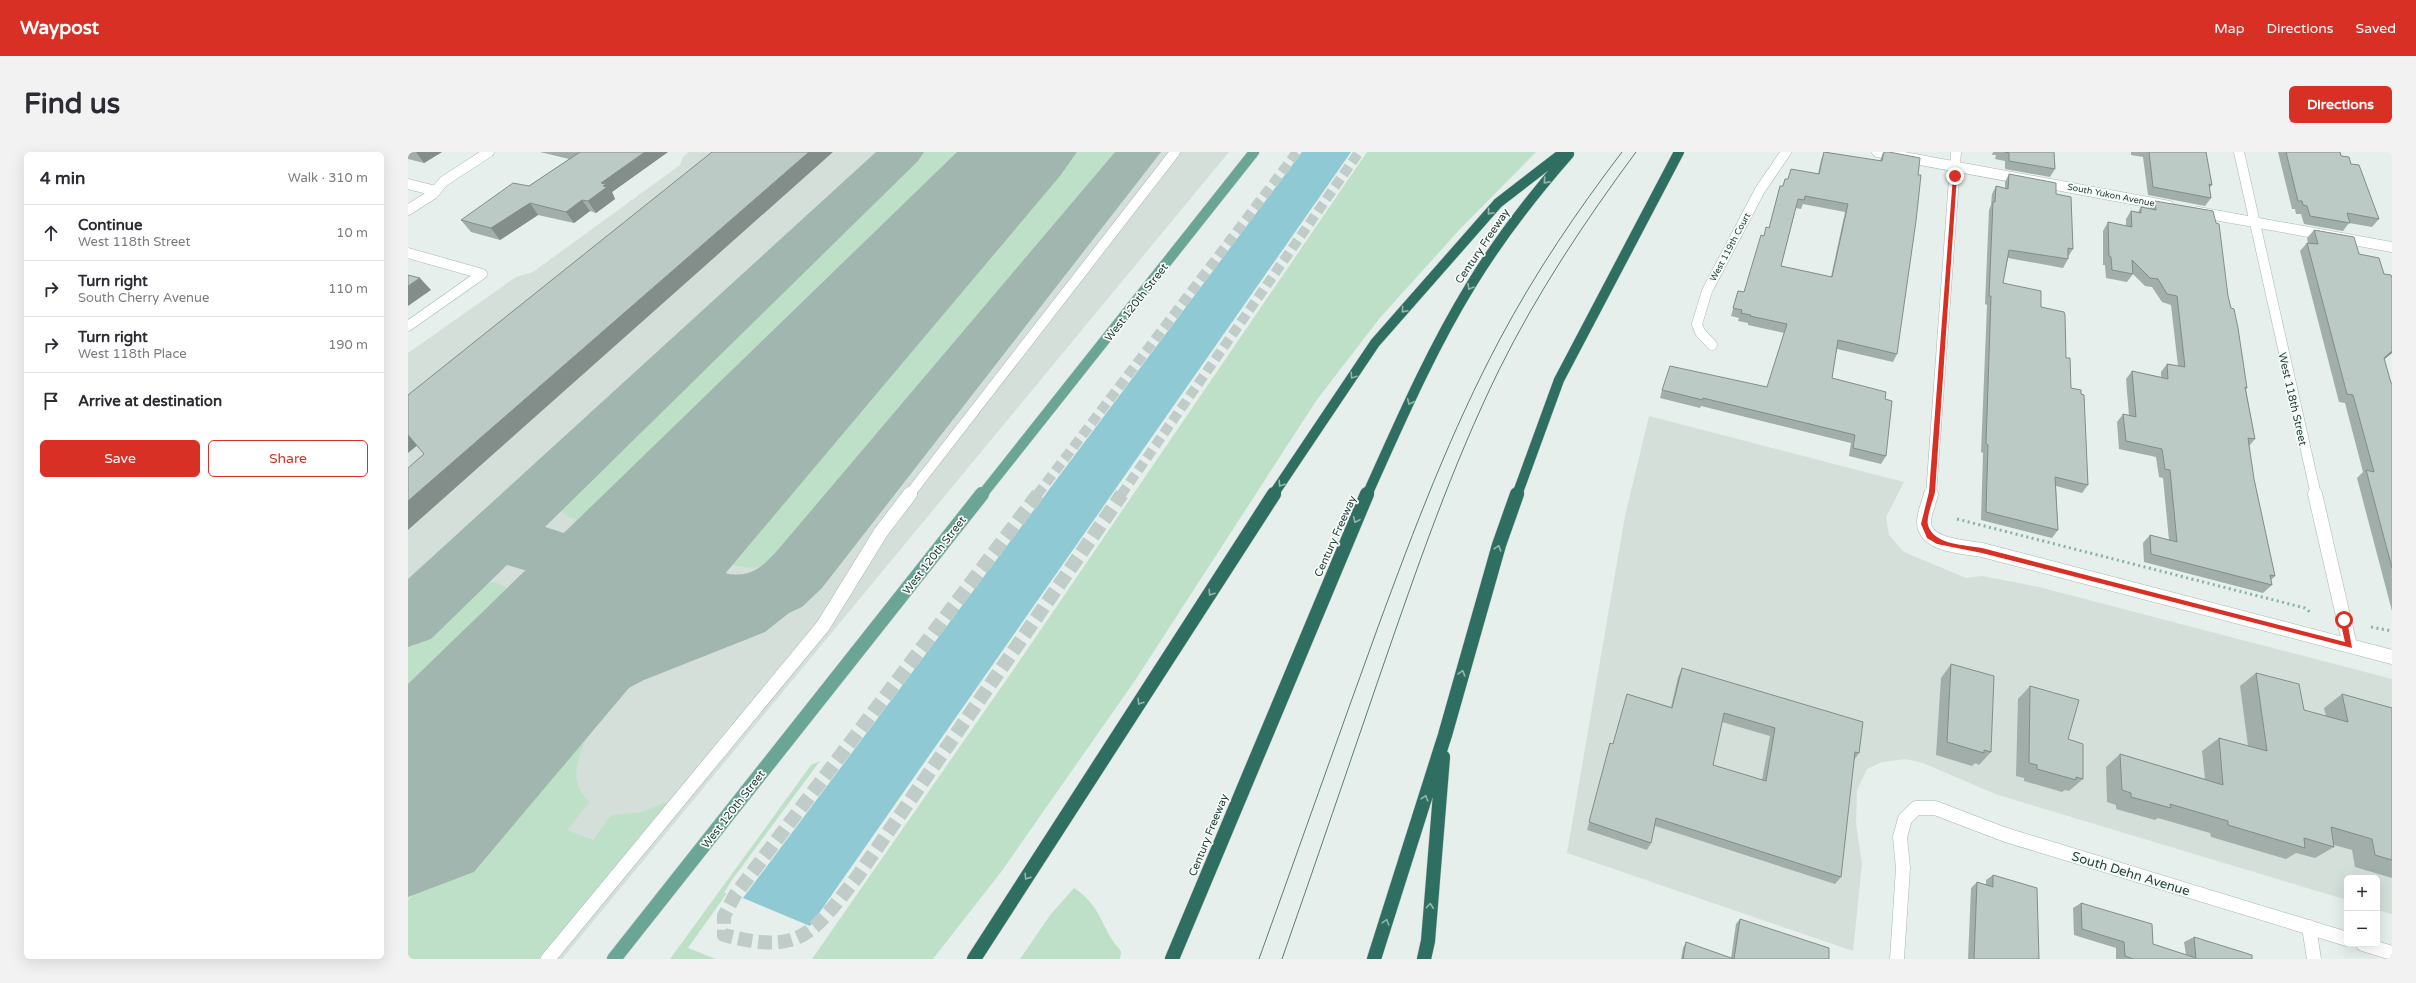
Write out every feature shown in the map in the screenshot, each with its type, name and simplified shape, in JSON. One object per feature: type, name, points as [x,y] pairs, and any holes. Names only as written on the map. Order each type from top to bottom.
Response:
[{"type":"highway","points":[[974,959],[1286,477],[1375,343],[1498,203],[1564,152]]},
{"type":"highway","name":"Century Freeway","points":[[1172,959],[1348,537],[1422,375],[1471,285],[1530,199],[1572,152]]},
{"type":"highway","points":[[1374,959],[1445,735],[1499,545],[1559,380],[1678,153]]},
{"type":"highway","points":[[1424,959],[1428,941],[1445,735]]},
{"type":"main road","name":"West 120th Street","points":[[614,959],[1254,152]]},
{"type":"street","points":[[408,210],[436,191],[444,181],[489,152]]},
{"type":"street","points":[[548,959],[823,626],[881,532],[1175,152]]},
{"type":"street","name":"West 119th Court","points":[[1712,345],[1700,332],[1697,324],[1707,291],[1760,190],[1786,152]]},
{"type":"street","name":"South Yukon Avenue","points":[[1877,152],[2392,248]]},
{"type":"street","points":[[1956,152],[1932,492],[1924,524],[1930,536],[1939,542],[1990,552],[2392,657]]},
{"type":"street","name":"West 118th Street","points":[[2239,152],[2253,222],[2350,646]]},
{"type":"street","points":[[408,184],[436,191]]},
{"type":"street","points":[[408,253],[482,274],[408,326]]},
{"type":"street","name":"South Dehn Avenue","points":[[1897,959],[1903,868],[1900,837],[1905,819],[1916,808],[1935,808],[2006,835],[2344,938]]},
{"type":"street","points":[[2309,927],[2314,959]]},
{"type":"street","points":[[2373,947],[2392,953]]},
{"type":"path","points":[[1957,519],[2305,608],[2310,612]]},
{"type":"path","points":[[2371,627],[2392,631]]},
{"type":"shaded area","points":[[689,152],[1229,152],[562,959],[408,959],[408,353],[516,277],[533,272],[680,165],[683,157]]},
{"type":"shaded area","points":[[1649,416],[1904,482],[1886,517],[1889,535],[1904,552],[1966,578],[1982,576],[2039,587],[2392,679],[2392,914],[2380,911],[2380,875],[2344,875],[2344,899],[1995,794],[1923,763],[1905,759],[1882,762],[1867,769],[1857,790],[1856,824],[1862,864],[1853,951],[1567,853],[1625,516]]},
{"type":"green space","points":[[919,152],[971,152],[626,502],[608,514],[598,518],[578,520],[568,517],[560,509],[564,496],[571,488]]},
{"type":"green space","points":[[1068,152],[1115,152],[789,541],[796,544],[782,560],[770,566],[753,568],[743,567],[718,559],[713,554],[710,545],[725,526],[735,528]]},
{"type":"green space","points":[[1367,152],[1536,152],[1460,229],[1379,319],[1316,401],[1136,679],[1001,872],[933,959],[812,959],[1016,666]]},
{"type":"green space","points":[[495,582],[519,593],[521,606],[518,612],[408,724],[408,645],[437,615],[458,597],[470,589],[482,584]]},
{"type":"green space","points":[[565,724],[590,733],[578,760],[576,778],[578,787],[590,802],[567,830],[593,840],[608,819],[614,815],[642,812],[672,800],[538,959],[408,959],[408,901]]},
{"type":"green space","points":[[820,761],[732,880],[724,893],[727,893],[688,948],[716,959],[670,959],[811,765]]},
{"type":"green space","points":[[1074,888],[1091,903],[1096,910],[1109,934],[1121,951],[1120,959],[1020,959],[1051,914]]},
{"type":"water","points":[[1302,152],[1351,152],[810,926],[743,898]]},
{"type":"building","points":[[580,152],[645,152],[601,183],[606,184],[603,186],[607,187],[588,201],[582,200],[566,212],[530,203],[491,228],[461,220],[513,183],[529,186]]},
{"type":"building","points":[[712,152],[809,152],[408,501],[408,468],[424,454],[408,435],[408,395]]},
{"type":"building","points":[[1824,152],[1882,161],[1884,152],[1920,158],[1918,175],[1921,175],[1916,221],[1897,354],[1838,340],[1832,378],[1886,392],[1885,399],[1892,401],[1886,456],[1853,448],[1855,435],[1703,398],[1703,400],[1662,390],[1670,366],[1767,387],[1787,324],[1750,316],[1751,315],[1741,313],[1742,310],[1733,308],[1738,291],[1744,292],[1761,235],[1764,236],[1766,227],[1769,228],[1780,186],[1783,186],[1785,179],[1788,179],[1791,169],[1819,174]],"holes":[[[1805,196],[1848,204],[1832,277],[1781,266],[1798,199],[1804,200]]]},
{"type":"building","points":[[2005,152],[2054,152],[2055,169],[2009,161],[2009,153]]},
{"type":"building","points":[[2149,152],[2206,152],[2212,185],[2209,184],[2211,198],[2153,187]]},
{"type":"building","points":[[2286,152],[2340,152],[2341,156],[2349,157],[2351,164],[2359,165],[2379,219],[2347,213],[2350,223],[2310,216],[2307,206],[2303,205],[2302,201],[2298,201]]},
{"type":"building","points":[[2009,174],[2056,183],[2056,194],[2071,197],[2073,249],[2068,248],[2068,259],[2009,250],[2003,283],[2041,291],[2041,307],[2064,312],[2066,358],[2070,358],[2071,388],[2081,390],[2081,394],[2084,395],[2088,485],[2055,477],[2058,530],[1986,512],[1988,445],[1986,444],[1991,296],[1989,296],[1993,202],[1995,202],[1996,186],[2008,189]]},
{"type":"building","points":[[2155,201],[2213,211],[2216,223],[2219,224],[2228,296],[2231,308],[2234,309],[2238,328],[2247,388],[2245,387],[2255,439],[2248,438],[2254,479],[2275,576],[2270,575],[2272,585],[2151,554],[2150,535],[2177,542],[2170,470],[2165,469],[2162,449],[2126,441],[2123,414],[2136,417],[2132,371],[2168,379],[2167,364],[2185,367],[2177,296],[2167,294],[2158,279],[2150,278],[2132,260],[2133,274],[2112,270],[2111,257],[2109,256],[2108,222],[2132,227],[2131,211],[2141,213],[2141,207],[2156,210]]},
{"type":"building","points":[[2314,230],[2354,237],[2359,254],[2379,258],[2384,274],[2391,275],[2392,278],[2392,351],[2384,358],[2392,383],[2392,568],[2366,470],[2374,472],[2353,395],[2347,394],[2307,243],[2318,244]]},
{"type":"building","points":[[408,275],[420,278],[408,286]]},
{"type":"building","points":[[1951,664],[1994,676],[1991,752],[1984,750],[1984,753],[1947,742]]},
{"type":"building","points":[[1682,668],[1863,722],[1859,753],[1855,752],[1841,877],[1656,818],[1651,843],[1589,822],[1610,743],[1613,744],[1627,694],[1672,708]],"holes":[[[1724,713],[1775,728],[1766,781],[1713,765]]]},
{"type":"building","points":[[2256,673],[2299,684],[2304,710],[2348,722],[2342,694],[2392,708],[2392,860],[2375,855],[2372,839],[2331,827],[2334,847],[2304,838],[2305,848],[2228,825],[2228,821],[2170,804],[2171,808],[2131,797],[2131,793],[2122,790],[2120,754],[2223,785],[2219,738],[2267,751]]},
{"type":"building","points":[[2030,686],[2079,700],[2068,739],[2083,744],[2083,779],[2076,777],[2076,780],[2037,769],[2037,765],[2029,763]]},
{"type":"building","points":[[1993,875],[2037,888],[2039,959],[1974,959],[1977,882],[1993,887]]},
{"type":"building","points":[[2081,903],[2152,924],[2153,944],[2196,958],[2194,937],[2252,955],[2252,959],[2133,959],[2125,956],[2124,942],[2082,929]]},
{"type":"building","points":[[1740,919],[1829,948],[1829,959],[1734,959]]},
{"type":"building","points":[[1686,942],[1734,959],[1683,959]]},
{"type":"taxiway","points":[[509,524],[902,152]]},
{"type":"taxiway","points":[[582,563],[598,564],[616,560],[648,544],[689,508],[678,532],[675,554],[679,572],[690,586],[705,595],[724,600],[747,600],[771,593],[786,583],[799,570],[1139,152]]},
{"type":"taxiway","points":[[408,620],[509,524]]},
{"type":"taxiway","points":[[509,524],[507,528],[508,541],[582,563]]},
{"type":"taxiway","points":[[582,563],[596,576],[598,583],[595,598],[582,623]]},
{"type":"taxiway","points":[[438,778],[472,749],[543,699],[620,660],[742,613],[764,598]]},
{"type":"runway","points":[[408,810],[1021,152]]},
{"type":"tunnel","points":[[1037,495],[1297,152]]},
{"type":"tunnel","points":[[1121,495],[1359,152]]},
{"type":"tunnel","points":[[1038,494],[735,895],[724,916],[724,935],[750,941],[771,943],[788,941],[802,935],[815,926],[828,913],[857,877],[1122,494]]},
{"type":"tram line","points":[[1259,959],[1392,590],[1434,481],[1465,409],[1513,314],[1542,266],[1622,152]]},
{"type":"tram line","points":[[1282,959],[1422,555],[1482,406],[1529,313],[1580,231],[1636,152]]},
{"type":"route","points":[[1955,176],[1932,492],[1924,524],[1930,536],[1939,542],[1982,550],[2350,646],[2344,620]]}]
